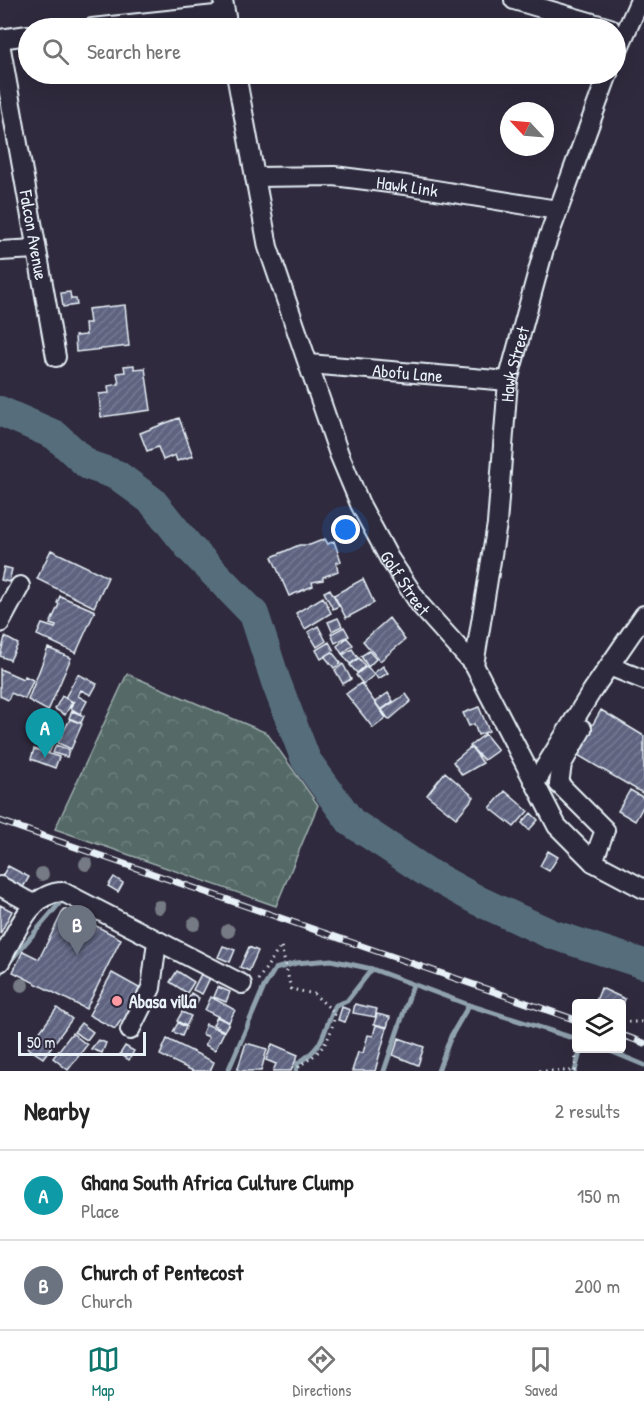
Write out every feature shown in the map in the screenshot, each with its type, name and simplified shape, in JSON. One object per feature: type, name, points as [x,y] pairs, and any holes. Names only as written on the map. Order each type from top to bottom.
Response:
[{"type":"street","points":[[626,19],[640,0]]},
{"type":"street","points":[[527,2],[577,18]]},
{"type":"street","points":[[187,18],[225,14]]},
{"type":"street","points":[[0,41],[18,38]]},
{"type":"street","name":"Falcon Avenue","points":[[0,41],[3,81],[56,357]]},
{"type":"street","name":"Golf Street","points":[[238,84],[268,247],[339,454],[360,504],[389,558],[421,606],[474,665],[557,826],[593,862],[644,889]]},
{"type":"street","name":"Hawk Street","points":[[474,665],[497,524],[508,381],[529,299],[557,210],[604,84]]},
{"type":"street","name":"Hawk Link","points":[[255,177],[334,176],[405,185],[557,210]]},
{"type":"street","points":[[0,251],[36,249]]},
{"type":"street","name":"Abofu Lane","points":[[309,364],[508,381]]},
{"type":"street","points":[[0,623],[20,586]]},
{"type":"street","points":[[535,783],[644,615]]},
{"type":"street","points":[[609,666],[644,680]]},
{"type":"street","points":[[593,862],[605,830],[560,783],[558,775],[562,764],[601,698]]},
{"type":"street","points":[[0,886],[33,904]]},
{"type":"street","points":[[0,962],[33,904],[53,892],[63,892],[242,984]]},
{"type":"street","points":[[130,1030],[151,988],[156,949],[160,942]]},
{"type":"path","points":[[242,984],[254,987],[281,946],[291,990],[314,994],[335,1012],[332,1030],[318,1055],[300,1065],[297,1071]]},
{"type":"path","points":[[626,1022],[644,1022]]},
{"type":"path","points":[[574,1053],[575,1071]]},
{"type":"path","points":[[539,1071],[581,1071]]},
{"type":"green space","points":[[127,674],[267,733],[318,805],[276,906],[55,829]]},
{"type":"building","points":[[70,292],[71,299],[76,299],[77,305],[63,307],[61,293]]},
{"type":"building","points":[[125,305],[129,346],[76,352],[75,336],[86,335],[85,323],[90,323],[88,309]]},
{"type":"building","points":[[134,365],[134,369],[145,368],[151,410],[101,417],[99,394],[109,393],[108,386],[119,384],[117,373],[125,372],[124,366]]},
{"type":"building","points":[[179,418],[193,456],[177,461],[175,455],[163,460],[158,447],[147,451],[140,433]]},
{"type":"building","points":[[325,539],[328,544],[334,541],[341,561],[336,563],[338,571],[323,577],[323,580],[312,582],[313,586],[289,596],[272,557],[299,545],[310,545]]},
{"type":"building","points":[[51,550],[108,577],[94,607],[37,579]]},
{"type":"building","points":[[4,567],[12,569],[9,582],[1,580]]},
{"type":"building","points":[[363,579],[374,603],[346,618],[334,595]]},
{"type":"building","points":[[330,589],[339,606],[333,609],[324,592]]},
{"type":"building","points":[[60,596],[95,611],[76,653],[37,635],[42,624],[55,628],[56,626],[50,624]]},
{"type":"building","points":[[323,597],[331,613],[305,629],[296,613]]},
{"type":"building","points":[[338,618],[342,626],[332,631],[328,622]]},
{"type":"building","points":[[389,618],[405,640],[380,661],[363,641]]},
{"type":"building","points":[[318,626],[326,641],[317,647],[308,632]]},
{"type":"building","points":[[344,627],[349,636],[335,643],[331,634]]},
{"type":"building","points":[[5,637],[18,644],[10,660],[0,656]]},
{"type":"building","points":[[347,638],[353,645],[342,654],[337,646]]},
{"type":"building","points":[[329,642],[334,651],[321,659],[316,650]]},
{"type":"building","points":[[48,648],[71,658],[48,711],[28,700]]},
{"type":"building","points":[[352,649],[358,658],[350,664],[343,655]]},
{"type":"building","points":[[369,651],[376,659],[368,667],[361,656]]},
{"type":"building","points":[[332,652],[341,663],[334,668],[325,657]]},
{"type":"building","points":[[359,658],[365,666],[357,673],[350,665]]},
{"type":"building","points":[[343,664],[351,679],[343,684],[335,670]]},
{"type":"building","points":[[367,666],[374,675],[363,684],[356,675]]},
{"type":"building","points":[[383,666],[388,673],[378,679],[374,673]]},
{"type":"building","points":[[0,669],[23,679],[25,676],[33,680],[25,699],[11,693],[8,700],[0,696]]},
{"type":"building","points":[[78,674],[97,684],[91,695],[81,690],[78,696],[87,701],[80,714],[70,708],[74,702],[65,698]]},
{"type":"building","points":[[361,683],[386,718],[373,728],[346,694]]},
{"type":"building","points":[[388,693],[393,701],[381,710],[375,702]]},
{"type":"building","points":[[406,694],[411,701],[389,720],[382,710]]},
{"type":"building","points":[[62,696],[72,702],[65,715],[55,709]]},
{"type":"building","points":[[479,707],[489,731],[478,735],[474,724],[469,726],[463,713]]},
{"type":"building","points":[[601,710],[644,736],[644,794],[576,754]]},
{"type":"building","points":[[72,711],[84,716],[81,723],[69,718]]},
{"type":"building","points":[[70,719],[82,724],[71,749],[58,743]]},
{"type":"building","points":[[485,734],[498,750],[484,760],[470,746]]},
{"type":"building","points":[[44,740],[53,744],[49,753],[40,748]]},
{"type":"building","points":[[56,745],[69,750],[67,757],[53,753]]},
{"type":"building","points":[[471,747],[483,763],[462,775],[453,762]]},
{"type":"building","points":[[34,749],[59,757],[55,768],[31,759]]},
{"type":"building","points":[[445,772],[474,797],[456,818],[427,795]]},
{"type":"building","points":[[630,790],[644,798],[644,805],[635,821],[618,811]]},
{"type":"building","points":[[505,791],[528,811],[514,827],[490,808]]},
{"type":"building","points":[[531,813],[538,820],[529,830],[522,823]]},
{"type":"building","points":[[548,851],[558,857],[549,871],[540,866]]},
{"type":"building","points":[[8,866],[29,877],[22,889],[1,878]]},
{"type":"building","points":[[114,877],[123,883],[118,892],[108,886]]},
{"type":"building","points":[[0,905],[12,911],[0,934]]},
{"type":"building","points":[[64,909],[121,939],[86,1009],[13,972],[23,951],[39,959]]},
{"type":"building","points":[[223,946],[235,950],[230,962],[218,957]]},
{"type":"building","points":[[249,947],[258,951],[249,971],[240,967]]},
{"type":"building","points":[[177,971],[194,982],[187,993],[170,982]]},
{"type":"building","name":"Abasa villa","points":[[112,973],[141,989],[128,1024],[121,1020],[115,1029],[89,1015]]},
{"type":"building","points":[[201,974],[210,978],[202,994],[193,990]]},
{"type":"building","points":[[218,987],[230,992],[226,1002],[214,997]]},
{"type":"building","points":[[601,988],[625,999],[597,999]]},
{"type":"building","points":[[191,993],[199,998],[195,1007],[186,1003]]},
{"type":"building","points":[[211,997],[235,1010],[229,1022],[205,1010]]},
{"type":"building","points":[[355,1004],[377,1009],[375,1017],[353,1013]]},
{"type":"building","points":[[342,1007],[350,1010],[345,1022],[338,1020]]},
{"type":"building","points":[[57,1008],[72,1019],[43,1058],[28,1048]]},
{"type":"building","points":[[182,1012],[191,1016],[186,1026],[177,1021]]},
{"type":"building","points":[[377,1014],[390,1017],[387,1027],[374,1024]]},
{"type":"building","points":[[217,1017],[229,1023],[224,1031],[213,1025]]},
{"type":"building","points":[[81,1023],[93,1032],[87,1040],[74,1032]]},
{"type":"building","points":[[178,1023],[186,1027],[182,1036],[173,1032]]},
{"type":"building","points":[[206,1024],[224,1032],[215,1050],[205,1045],[209,1037],[202,1034]]},
{"type":"building","points":[[376,1025],[387,1028],[375,1071],[352,1071],[358,1052],[363,1053],[368,1035],[373,1036]]},
{"type":"building","points":[[72,1033],[87,1045],[68,1070],[53,1058]]},
{"type":"building","points":[[399,1038],[424,1047],[418,1065],[393,1055]]},
{"type":"building","points":[[167,1039],[214,1062],[210,1071],[193,1071],[160,1055]]},
{"type":"building","points":[[98,1040],[106,1043],[102,1053],[91,1049]]},
{"type":"building","points":[[246,1043],[267,1049],[261,1071],[237,1071]]},
{"type":"building","points":[[272,1044],[298,1055],[291,1071],[273,1071],[276,1064],[266,1060]]},
{"type":"building","points":[[125,1046],[134,1051],[129,1060],[120,1054]]},
{"type":"waterway","points":[[0,411],[55,435],[88,465],[117,475],[152,501],[190,548],[254,614],[276,682],[306,760],[351,822],[428,873],[479,901],[551,934],[644,964]]},
{"type":"waterway","points":[[0,973],[65,897]]},
{"type":"waterway","points":[[228,1071],[264,987],[275,969],[296,963],[331,960],[372,969],[469,1005],[572,1038]]},
{"type":"waterway","points":[[296,1071],[298,1063],[314,1050],[323,1037],[336,1005],[347,1001],[372,969]]},
{"type":"waterway","points":[[384,1071],[413,985]]},
{"type":"waterway","points":[[438,1071],[451,1036],[469,1005]]},
{"type":"waterway","points":[[575,1071],[580,1053]]},
{"type":"waterway","points":[[615,1053],[644,1065]]},
{"type":"railway","points":[[0,821],[572,1019]]},
{"type":"railway","points":[[626,1036],[644,1043]]},
{"type":"place","name":"Ghana South Africa Culture Clump","points":[[45,758]]},
{"type":"place","name":"Church of Pentecost","points":[[77,955]]},
{"type":"place","name":"Abasa villa","points":[[117,1001]]}]
